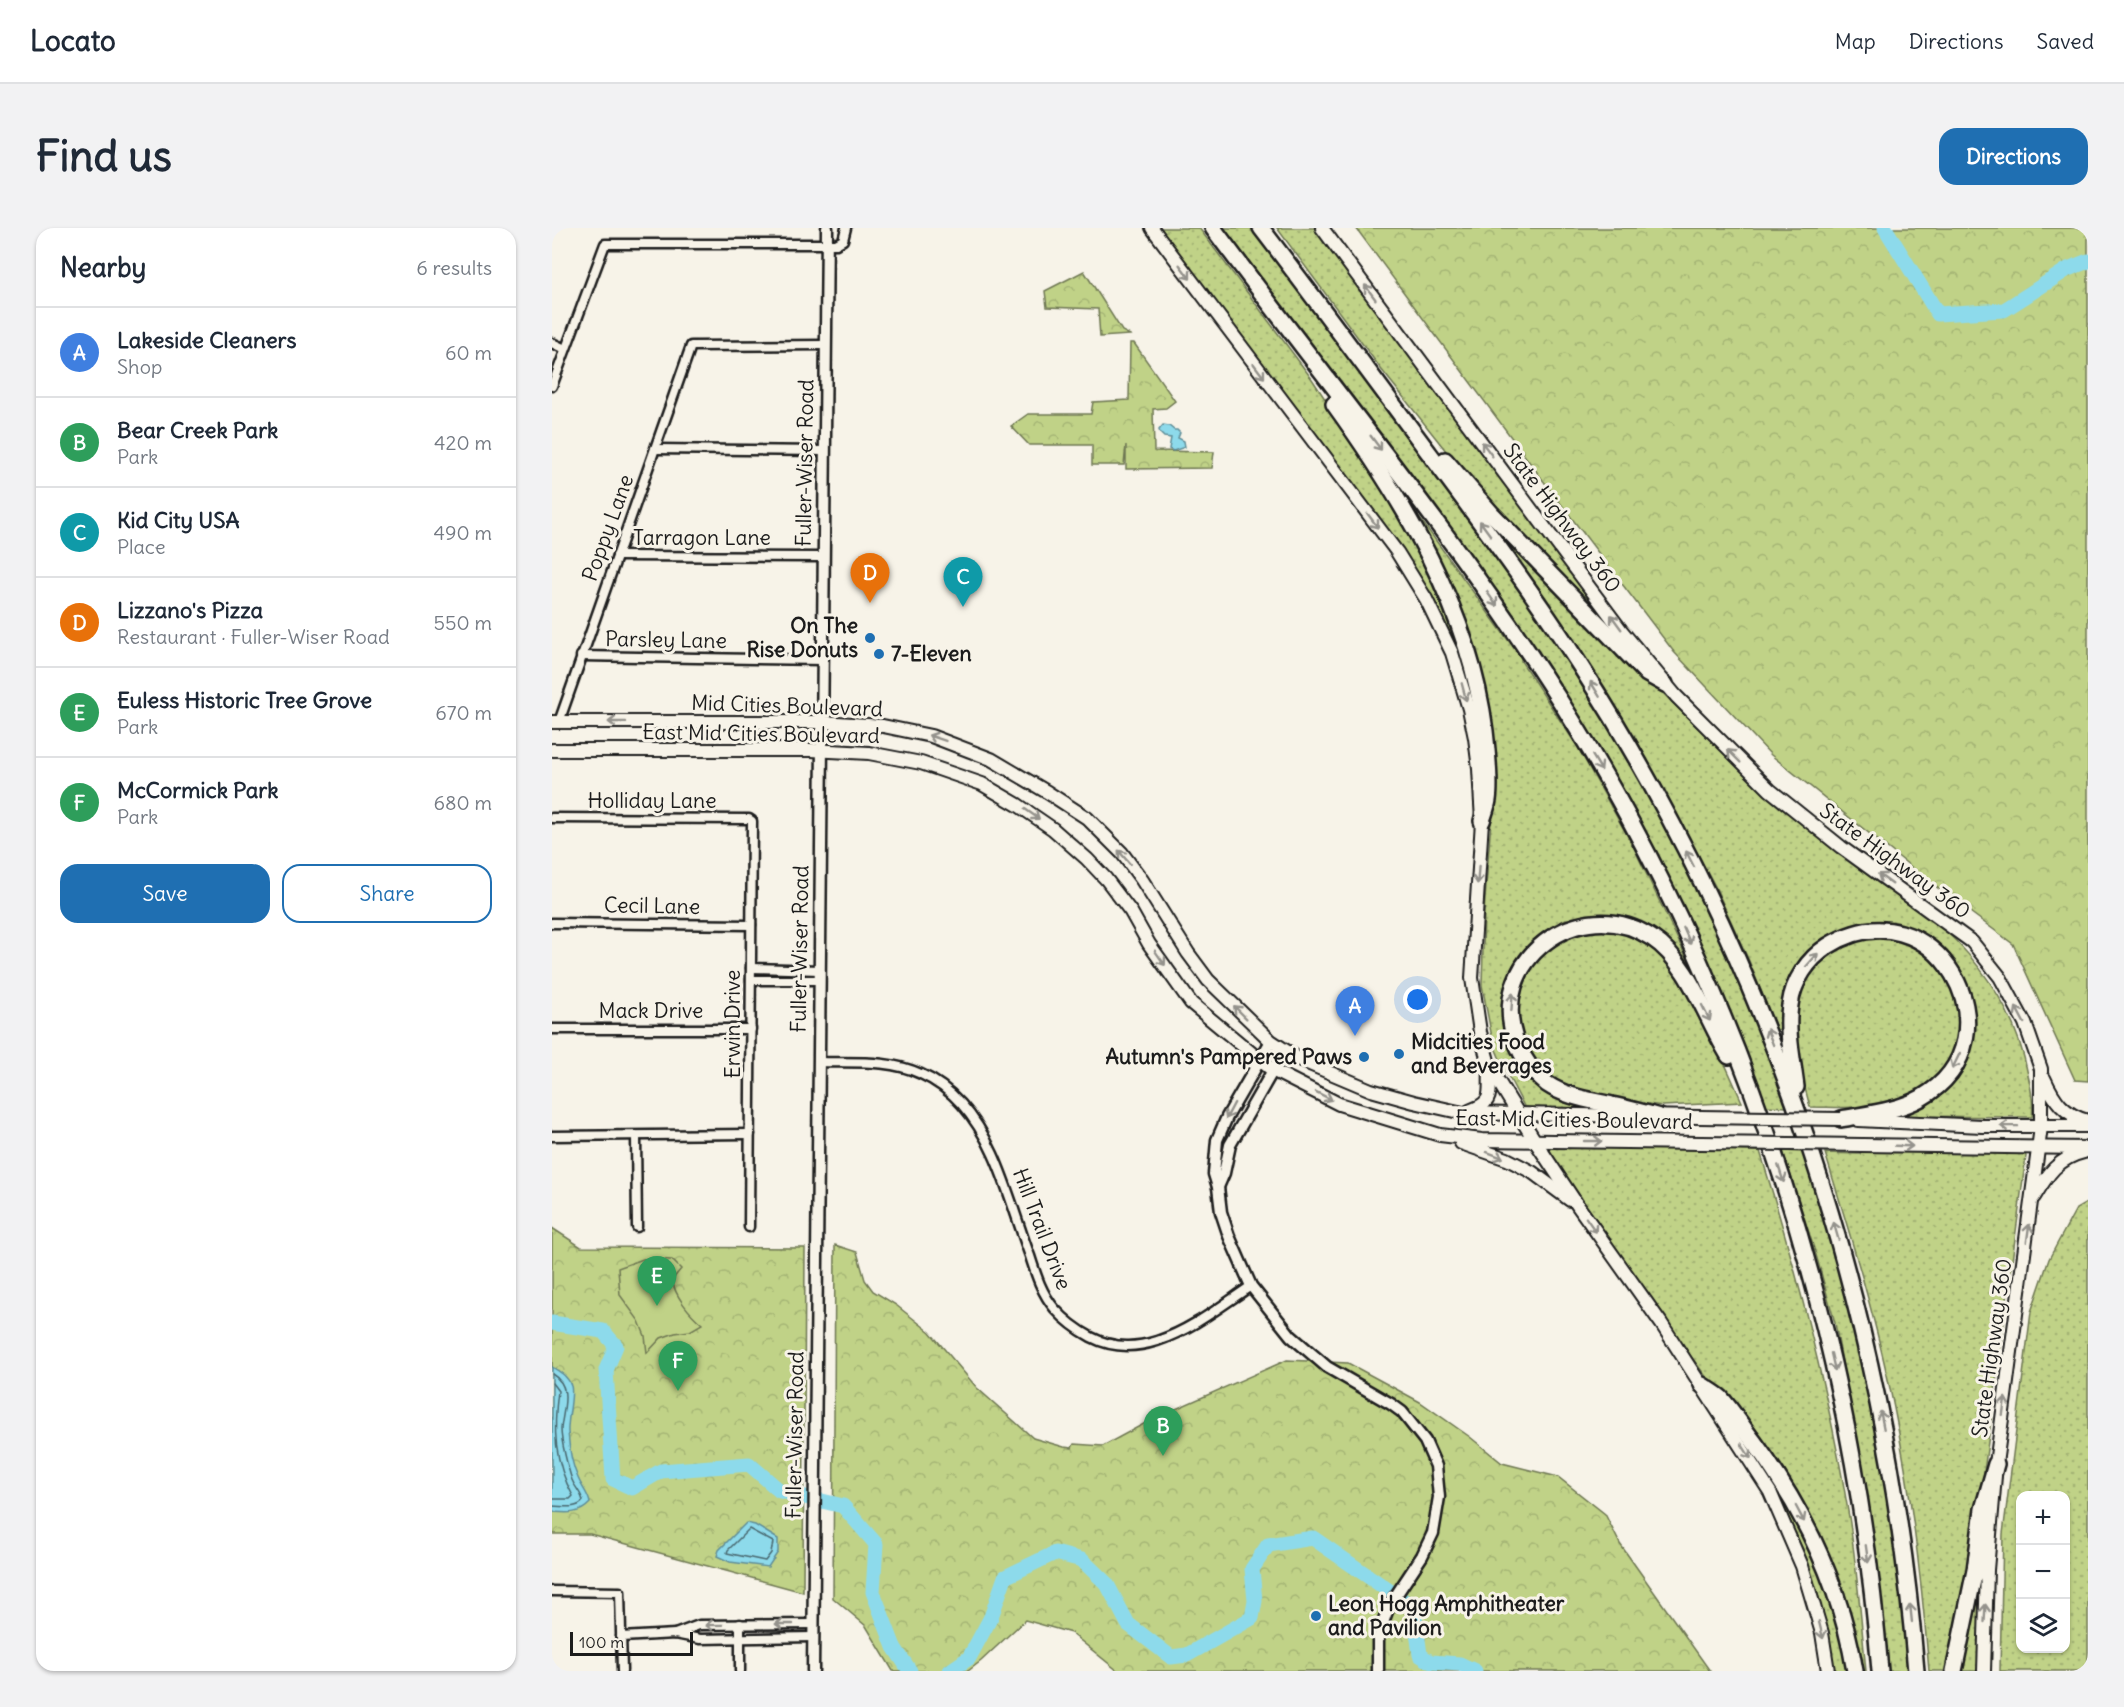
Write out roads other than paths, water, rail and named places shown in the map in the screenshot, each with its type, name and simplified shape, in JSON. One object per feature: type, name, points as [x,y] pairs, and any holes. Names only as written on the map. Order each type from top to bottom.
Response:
[{"type":"highway","points":[[1213,228],[1403,478],[1507,621],[1573,722],[1632,824],[1679,919],[1755,1099],[1798,1231],[1825,1328],[1860,1504],[1875,1612],[1880,1671]]},
{"type":"highway","points":[[1262,228],[1515,570],[1576,659],[1613,719],[1706,889],[1754,997],[1799,1111],[1833,1220],[1865,1338],[1878,1395],[1905,1564],[1916,1671]]},
{"type":"highway","points":[[1226,246],[1233,264],[1350,427],[1437,570],[1467,648],[1480,698],[1486,745],[1489,799],[1482,821]]},
{"type":"highway","points":[[1291,267],[1309,282],[1445,459],[1492,514],[1647,674],[1665,684]]},
{"type":"highway","points":[[1660,1117],[1564,1093],[1548,1084],[1533,1071],[1522,1055],[1513,1026],[1512,993],[1520,972],[1531,954],[1563,930],[1581,924],[1618,923],[1636,929],[1653,939],[1680,968],[1755,1099]]},
{"type":"highway","points":[[1799,1111],[1788,1025],[1792,994],[1806,965],[1821,950],[1840,938],[1862,931],[1884,930],[1906,934],[1925,943],[1953,972],[1962,991],[1966,1011],[1966,1031],[1961,1050],[1945,1079],[1919,1099],[1902,1106],[1841,1119]]},
{"type":"highway","points":[[1702,1385],[1720,1398],[1769,1463],[1812,1537],[1830,1577],[1845,1622],[1856,1671]]},
{"type":"highway","points":[[1954,1671],[1975,1570],[1983,1509],[1996,1464]]},
{"type":"main road","points":[[1152,228],[1396,552],[1426,599],[1452,653],[1469,709],[1479,769],[1482,821],[1472,978],[1480,1032],[1490,1068],[1535,1141],[1702,1385],[1770,1492],[1789,1532],[1813,1599],[1822,1633],[1828,1671]]},
{"type":"main road","name":"State Highway 360","points":[[1322,228],[1621,630],[1665,684],[1738,760],[1779,797],[1841,847],[1972,942],[2000,977],[2020,1014],[2041,1069],[2041,1126],[1996,1464],[1987,1570],[1984,1671]]},
{"type":"main road","name":"Mid Cities Boulevard","points":[[555,722],[822,722],[883,726],[931,736],[991,759],[1038,786],[1086,818],[1122,853],[1142,879],[1188,953],[1209,980],[1271,1041],[1284,1051],[1317,1067]]},
{"type":"main road","name":"East Mid Cities Boulevard","points":[[552,750],[869,753],[921,763],[982,784],[1053,829],[1087,859],[1106,879],[1131,912],[1149,944],[1191,1003],[1258,1060],[1272,1070],[1339,1104],[1440,1135],[1482,1140],[2088,1149]]},
{"type":"main road","name":"East Mid Cities Boulevard","points":[[1317,1067],[1371,1089],[1413,1102],[1463,1113],[1841,1119],[2088,1126]]},
{"type":"main road","points":[[1463,1113],[1484,1105],[1489,1099],[1490,1068]]},
{"type":"main road","points":[[2041,1069],[2052,1095],[2068,1113],[2088,1121]]},
{"type":"main road","points":[[1440,1135],[1507,1160],[1532,1172],[1578,1206]]},
{"type":"main road","points":[[2032,1200],[2053,1168],[2074,1154],[2088,1149]]},
{"type":"street","name":"Fuller-Wiser Road","points":[[813,1671],[827,228]]},
{"type":"street","points":[[552,386],[604,244],[836,244],[843,240],[846,228]]},
{"type":"street","points":[[552,343],[565,349]]},
{"type":"street","name":"Poppy Lane","points":[[555,722],[581,656],[691,346],[826,345]]},
{"type":"street","points":[[655,449],[825,451]]},
{"type":"street","name":"Tarragon Lane","points":[[616,556],[824,557]]},
{"type":"street","name":"Parsley Lane","points":[[581,656],[823,660]]},
{"type":"street","name":"Holliday Lane","points":[[552,818],[749,819],[752,821]]},
{"type":"street","name":"Erwin Drive","points":[[748,1227],[752,821]]},
{"type":"street","name":"Cecil Lane","points":[[552,923],[751,925]]},
{"type":"street","points":[[751,968],[820,975]]},
{"type":"street","points":[[751,980],[820,975]]},
{"type":"street","name":"Mack Drive","points":[[552,1029],[751,1029]]},
{"type":"street","points":[[1271,1041],[1258,1060],[1217,1140],[1214,1174],[1221,1212],[1251,1286],[1279,1323],[1327,1367],[1392,1404],[1413,1424],[1425,1441],[1436,1466],[1439,1497],[1433,1533],[1422,1556],[1389,1606],[1378,1640],[1378,1671]]},
{"type":"street","points":[[1218,1187],[1224,1173],[1230,1145],[1284,1051]]},
{"type":"street","name":"Hill Trail Drive","points":[[819,1062],[888,1063],[903,1067],[923,1075],[963,1106],[974,1119],[994,1156],[1044,1293],[1062,1316],[1094,1339],[1121,1346],[1156,1341],[1183,1330],[1251,1286]]},
{"type":"street","points":[[552,1136],[750,1134]]},
{"type":"street","points":[[636,1136],[637,1227]]},
{"type":"street","points":[[552,1591],[620,1592],[622,1671]]},
{"type":"street","points":[[740,1624],[740,1671]]},
{"type":"street","points":[[675,1634],[699,1625],[813,1624]]},
{"type":"street","points":[[621,1637],[675,1634],[700,1639],[813,1637]]},
{"type":"water","points":[[1163,425],[1180,433],[1178,438],[1184,441],[1185,447],[1173,451],[1169,449],[1171,438],[1164,437],[1159,430]]},
{"type":"water","points":[[552,1367],[566,1377],[571,1386],[568,1438],[572,1462],[590,1503],[582,1510],[563,1513],[552,1512]]},
{"type":"water","points":[[746,1523],[755,1525],[778,1539],[778,1552],[768,1567],[730,1562],[717,1556],[719,1550]]},
{"type":"waterway","points":[[1885,228],[1938,314],[2004,310],[2068,269],[2088,261]]},
{"type":"waterway","points":[[552,1323],[603,1331],[616,1346],[606,1370],[613,1479],[632,1488],[661,1471],[749,1464],[780,1491],[843,1506],[876,1544],[873,1592],[894,1647],[910,1671]]},
{"type":"waterway","points":[[950,1671],[969,1658],[991,1617],[1005,1577],[1055,1553],[1082,1560],[1107,1584],[1128,1624],[1171,1657],[1187,1655],[1252,1618],[1255,1601],[1252,1569],[1268,1545],[1313,1538],[1414,1608],[1420,1655],[1431,1662],[1460,1664],[1475,1671]]},
{"type":"place","name":"Lizzano's Pizza","points":[[870,603]]},
{"type":"place","name":"Kid City USA","points":[[963,607]]},
{"type":"place","name":"On The Rise Donuts","points":[[870,638]]},
{"type":"place","name":"7-Eleven","points":[[879,654]]},
{"type":"place","name":"Lakeside Cleaners","points":[[1355,1036]]},
{"type":"place","name":"Midcities Food and Beverages","points":[[1399,1054]]},
{"type":"place","name":"Autumn's Pampered Paws","points":[[1364,1057]]},
{"type":"place","name":"Euless Historic Tree Grove","points":[[657,1306]]},
{"type":"place","name":"McCormick Park","points":[[678,1391]]},
{"type":"place","name":"Bear Creek Park","points":[[1163,1456]]},
{"type":"place","name":"Leon Hogg Amphitheater and Pavilion","points":[[1316,1616]]}]
